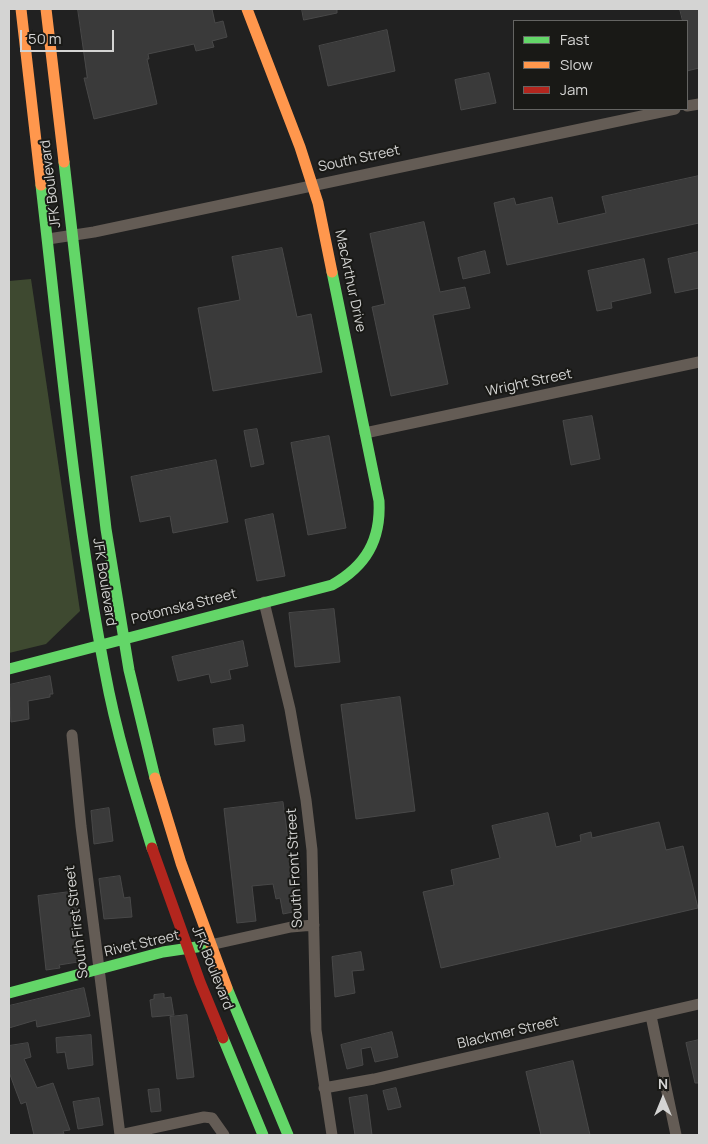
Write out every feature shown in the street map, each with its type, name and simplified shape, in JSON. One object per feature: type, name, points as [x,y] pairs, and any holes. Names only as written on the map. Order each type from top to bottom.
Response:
[{"type":"main road","name":"JFK Boulevard","points":[[22,9],[81,535],[99,645],[126,762],[158,869],[263,1135]]},
{"type":"main road","name":"JFK Boulevard","points":[[46,9],[106,529],[123,638],[153,772],[181,863],[210,945],[288,1135]]},
{"type":"main road","name":"MacArthur Drive","points":[[247,9],[313,184],[365,433],[379,501],[380,522],[372,550],[362,565]]},
{"type":"main road","name":"Potomska Street","points":[[9,669],[332,585],[349,576],[362,565]]},
{"type":"main road","name":"Rivet Street","points":[[9,993],[129,961],[210,945]]},
{"type":"street","name":"South Street","points":[[48,239],[72,236],[670,110]]},
{"type":"street","name":"Wright Street","points":[[365,433],[699,362]]},
{"type":"street","name":"South Front Street","points":[[264,602],[290,709],[304,783],[312,850],[316,1030],[332,1135]]},
{"type":"street","name":"South First Street","points":[[72,735],[98,970],[120,1135]]},
{"type":"street","name":"Rivet Street","points":[[210,945],[291,927],[314,926]]},
{"type":"street","name":"Blackmer Street","points":[[324,1088],[374,1079],[699,1004]]},
{"type":"street","points":[[651,1016],[676,1135]]},
{"type":"street","points":[[120,1135],[187,1119],[212,1118],[224,1135]]},
{"type":"green space","points":[[31,279],[80,611],[46,644],[9,653],[9,281]]},
{"type":"building","points":[[78,9],[212,9],[215,23],[223,21],[227,37],[212,41],[214,47],[196,51],[194,44],[148,54],[149,59],[147,59],[157,104],[94,119],[84,78],[87,78]]},
{"type":"building","points":[[302,9],[337,9],[337,13],[304,20]]},
{"type":"building","points":[[680,9],[699,9],[699,68],[688,71],[688,20],[683,20]]},
{"type":"building","points":[[387,30],[395,71],[328,86],[319,46]]},
{"type":"building","points":[[489,73],[496,103],[461,110],[455,80]]},
{"type":"building","points":[[699,176],[699,223],[507,265],[494,203],[514,198],[516,205],[552,197],[558,224],[606,213],[602,197]]},
{"type":"building","points":[[424,222],[440,292],[465,287],[470,308],[433,315],[448,384],[391,396],[372,307],[385,304],[370,234]]},
{"type":"building","points":[[282,248],[297,317],[311,314],[322,372],[213,391],[198,308],[240,300],[232,257]]},
{"type":"building","points":[[485,251],[490,273],[463,279],[458,258]]},
{"type":"building","points":[[699,252],[699,288],[675,293],[668,259]]},
{"type":"building","points":[[644,259],[651,293],[611,302],[612,308],[597,311],[588,271]]},
{"type":"building","points":[[592,416],[600,459],[571,465],[563,421]]},
{"type":"building","points":[[257,429],[264,464],[251,467],[244,431]]},
{"type":"building","points":[[329,436],[346,528],[308,535],[291,443]]},
{"type":"building","points":[[216,460],[228,522],[173,533],[170,516],[140,522],[131,477]]},
{"type":"building","points":[[273,514],[285,576],[257,581],[245,520]]},
{"type":"building","points":[[334,609],[340,662],[295,667],[289,613]]},
{"type":"building","points":[[243,641],[248,666],[229,670],[231,679],[211,683],[209,674],[178,681],[172,657]]},
{"type":"building","points":[[50,676],[53,694],[50,694],[50,697],[28,701],[29,719],[11,722],[9,685]]},
{"type":"building","points":[[400,697],[415,811],[356,819],[341,705]]},
{"type":"building","points":[[243,725],[245,741],[215,745],[213,729]]},
{"type":"building","points":[[283,802],[298,911],[283,914],[280,898],[276,899],[273,884],[252,886],[256,921],[237,923],[224,809]]},
{"type":"building","points":[[109,808],[113,841],[94,844],[91,811]]},
{"type":"building","points":[[548,813],[556,847],[581,841],[580,835],[591,832],[592,838],[659,822],[666,850],[683,846],[698,908],[441,968],[423,892],[454,885],[451,870],[500,858],[492,826]]},
{"type":"building","points":[[120,876],[124,898],[130,897],[132,917],[104,919],[99,879]]},
{"type":"building","points":[[70,892],[72,902],[77,901],[78,914],[73,914],[78,962],[59,965],[60,968],[46,970],[38,896]]},
{"type":"building","points":[[361,952],[364,970],[352,971],[355,993],[335,997],[332,957]]},
{"type":"building","points":[[84,988],[90,1016],[37,1027],[36,1020],[9,1028],[9,1006]]},
{"type":"building","points":[[164,994],[164,998],[171,997],[174,1015],[152,1017],[150,1000],[154,999],[154,995]]},
{"type":"building","points":[[187,1015],[194,1077],[177,1079],[170,1017]]},
{"type":"building","points":[[392,1032],[398,1057],[375,1062],[371,1047],[361,1049],[363,1065],[347,1069],[341,1045]]},
{"type":"building","points":[[91,1035],[93,1065],[68,1069],[65,1052],[57,1053],[56,1038]]},
{"type":"building","points":[[699,1040],[699,1083],[695,1083],[686,1043]]},
{"type":"building","points":[[28,1043],[31,1057],[24,1059],[37,1088],[53,1083],[70,1130],[63,1131],[64,1134],[34,1135],[26,1102],[21,1104],[9,1072],[9,1046]]},
{"type":"building","points":[[573,1061],[590,1135],[541,1135],[526,1072]]},
{"type":"building","points":[[396,1088],[401,1107],[388,1110],[383,1091]]},
{"type":"building","points":[[159,1089],[161,1111],[151,1112],[148,1090]]},
{"type":"building","points":[[367,1095],[372,1135],[355,1135],[349,1098]]},
{"type":"building","points":[[99,1098],[103,1125],[78,1129],[73,1102]]},
{"type":"traffic: fast","points":[[64,162],[106,529],[129,670],[155,778]]},
{"type":"traffic: fast","points":[[41,185],[68,429],[94,612],[114,717],[152,848]]},
{"type":"traffic: fast","points":[[9,669],[332,585],[344,578],[362,560],[374,540],[379,515],[379,501],[332,272]]},
{"type":"traffic: fast","points":[[9,993],[163,952],[210,945]]},
{"type":"traffic: fast","points":[[227,988],[288,1135]]},
{"type":"traffic: fast","points":[[223,1038],[263,1135]]},
{"type":"traffic: slow","points":[[21,9],[41,185]]},
{"type":"traffic: slow","points":[[46,9],[64,162]]},
{"type":"traffic: slow","points":[[247,9],[300,147],[318,203],[332,272]]},
{"type":"traffic: slow","points":[[155,778],[181,863],[227,988]]},
{"type":"traffic: jam","points":[[152,848],[200,982],[223,1038]]}]
